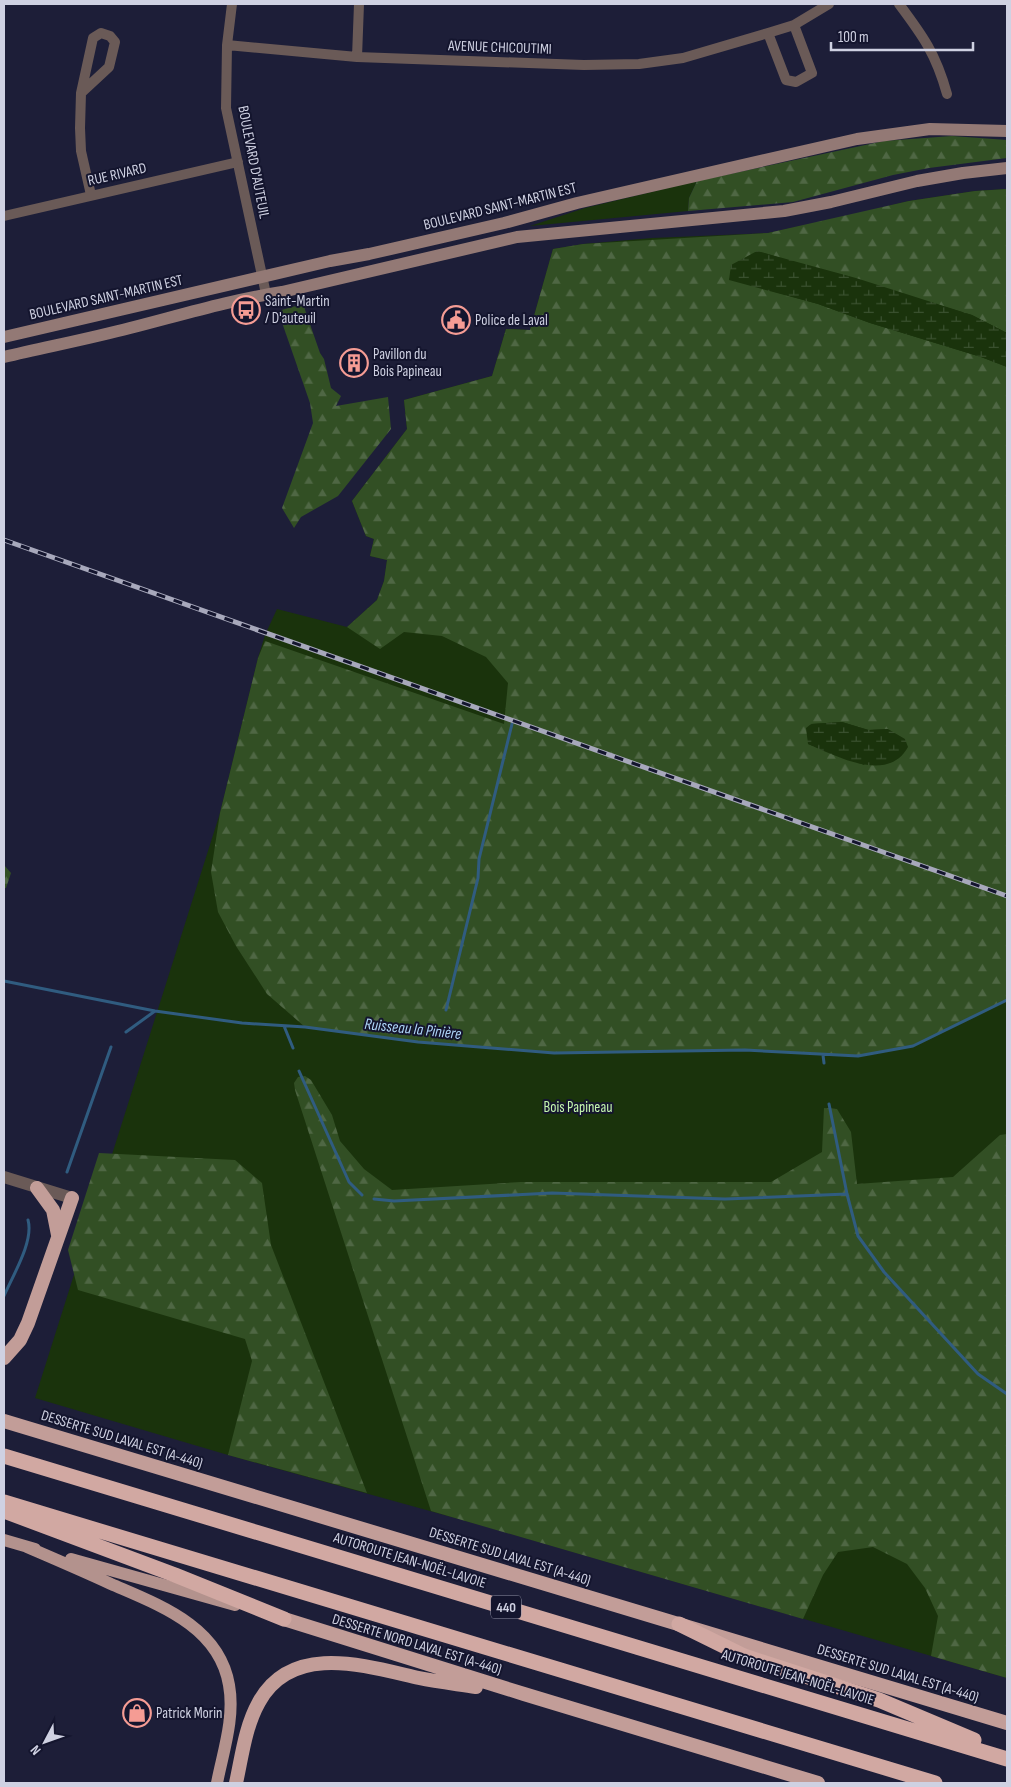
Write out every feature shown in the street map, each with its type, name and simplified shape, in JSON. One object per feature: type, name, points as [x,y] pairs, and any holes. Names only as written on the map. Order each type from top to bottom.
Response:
[{"type":"highway","points":[[37,1188],[52,1210],[58,1238]]},
{"type":"highway","points":[[4,1358],[20,1340],[28,1323],[72,1198]]},
{"type":"highway","name":"DESSERTE SUD LAVAL EST (A-440)","points":[[4,1420],[1007,1723]]},
{"type":"highway","name":"AUTOROUTE JEAN-NOËL-LAVOIE","points":[[4,1456],[1007,1759]]},
{"type":"highway","points":[[4,1502],[935,1783]]},
{"type":"highway","points":[[4,1511],[175,1575],[284,1619]]},
{"type":"highway","name":"DESSERTE NORD LAVAL EST (A-440)","points":[[284,1619],[818,1783]]},
{"type":"highway","points":[[679,1624],[744,1656],[879,1700],[1007,1754]]},
{"type":"highway","points":[[236,1783],[249,1726],[259,1702],[272,1684],[284,1675],[302,1667],[320,1663],[351,1664],[421,1678],[524,1694]]},
{"type":"main road","name":"BOULEVARD SAINT-MARTIN EST","points":[[4,337],[262,276],[369,254],[524,218],[577,203],[857,139],[930,129],[1007,131]]},
{"type":"main road","points":[[4,357],[132,328],[184,312],[517,237],[784,211],[831,202],[917,181],[1007,168]]},
{"type":"main road","points":[[442,237],[445,253]]},
{"type":"main road","points":[[352,256],[363,272]]},
{"type":"main road","name":"DESSERTE NORD LAVAL EST (A-440)","points":[[4,1540],[284,1619]]},
{"type":"main road","points":[[27,1547],[169,1610],[192,1625],[210,1643],[225,1671],[231,1701],[229,1723],[217,1783]]},
{"type":"street","name":"BOULEVARD D'AUTEUIL","points":[[232,4],[227,45],[226,108],[266,294]]},
{"type":"street","points":[[357,57],[359,4]]},
{"type":"street","name":"AVENUE CHICOUTIMI","points":[[227,45],[357,57],[584,65],[639,64],[683,58],[768,34],[794,24],[829,4]]},
{"type":"street","points":[[898,4],[924,36],[931,49],[947,94]]},
{"type":"street","points":[[768,34],[786,80],[796,82],[812,73],[794,24]]},
{"type":"street","points":[[81,93],[109,67],[115,42],[110,36],[101,33],[92,38],[81,93],[81,151],[92,195]]},
{"type":"street","name":"RUE RIVARD","points":[[4,216],[238,162]]},
{"type":"street","points":[[4,1177],[72,1198]]},
{"type":"green space","points":[[952,136],[1007,140],[1007,158],[929,168],[893,175],[793,202],[688,211],[689,198],[697,181],[884,141]]},
{"type":"green space","points":[[697,181],[689,198],[688,211],[530,226],[585,208]]},
{"type":"green space","name":"Bois Papineau","points":[[1007,189],[1007,1678],[35,1398],[220,813],[265,635],[277,609],[347,627],[377,600],[384,581],[387,560],[370,556],[374,539],[366,536],[352,501],[407,429],[404,400],[492,376],[506,329],[530,330],[553,249],[583,244],[652,238],[768,233],[909,201],[975,191]]},
{"type":"green space","points":[[1007,189],[1007,333],[972,315],[757,251],[729,279],[818,304],[870,323],[981,357],[1007,367],[1007,1000],[913,1046],[858,1056],[745,1050],[554,1053],[418,1042],[305,1027],[267,994],[236,946],[218,912],[211,872],[220,813],[258,658],[265,641],[504,724],[508,683],[486,657],[442,636],[404,632],[380,649],[347,627],[377,600],[384,581],[387,560],[370,556],[374,539],[366,536],[352,501],[407,429],[404,400],[492,376],[506,329],[530,330],[553,249],[583,244],[768,233],[909,201],[975,191]],"holes":[[[842,722],[869,730],[888,729],[864,765],[808,744],[811,724]]]},
{"type":"green space","points":[[757,251],[856,278],[972,315],[1007,333],[1007,367],[981,357],[870,323],[818,304],[729,280],[731,265]]},
{"type":"green space","points":[[303,304],[320,353],[324,359],[331,388],[341,396],[336,406],[388,397],[391,429],[338,496],[301,517],[294,528],[282,508],[313,423],[310,403],[278,311]]},
{"type":"green space","points":[[842,722],[868,730],[888,729],[905,739],[908,747],[899,758],[888,764],[875,765],[847,760],[808,744],[806,728],[811,724]]},
{"type":"green space","points":[[4,865],[11,873],[6,888],[4,888]]},
{"type":"green space","points":[[305,1076],[311,1080],[332,1115],[340,1141],[364,1169],[392,1190],[521,1182],[771,1182],[822,1152],[824,1108],[837,1109],[851,1132],[857,1184],[953,1177],[1000,1135],[1007,1134],[1007,1678],[931,1656],[938,1616],[925,1588],[907,1564],[873,1547],[838,1552],[823,1575],[803,1619],[431,1511],[295,1090],[294,1083],[298,1077]]},
{"type":"green space","points":[[99,1153],[235,1160],[262,1183],[271,1245],[367,1493],[228,1455],[252,1361],[245,1339],[78,1290],[68,1250]]},
{"type":"waterway","points":[[446,1010],[478,878],[479,859],[512,724]]},
{"type":"waterway","name":"Ruisseau la Pinière","points":[[4,981],[155,1011],[242,1023],[305,1027],[418,1042],[554,1053],[745,1050],[858,1056],[913,1046],[1007,1000]]},
{"type":"waterway","points":[[126,1032],[155,1011]]},
{"type":"waterway","points":[[284,1026],[293,1048]]},
{"type":"waterway","points":[[67,1172],[111,1047]]},
{"type":"waterway","points":[[823,1055],[824,1063]]},
{"type":"waterway","points":[[299,1071],[349,1182],[362,1195]]},
{"type":"waterway","points":[[829,1104],[847,1194],[858,1236],[884,1272],[978,1374],[1007,1394]]},
{"type":"waterway","points":[[374,1199],[394,1201],[552,1193],[725,1199],[847,1194]]},
{"type":"waterway","points":[[4,1296],[25,1248],[28,1238],[28,1220]]},
{"type":"railway","points":[[4,540],[1007,896]]},
{"type":"place","name":"Saint-Martin / D'auteuil","points":[[246,310]]},
{"type":"place","name":"Police de Laval","points":[[456,320]]},
{"type":"place","name":"Pavillon du Bois Papineau","points":[[354,363]]},
{"type":"place","name":"Patrick Morin","points":[[137,1713]]}]
